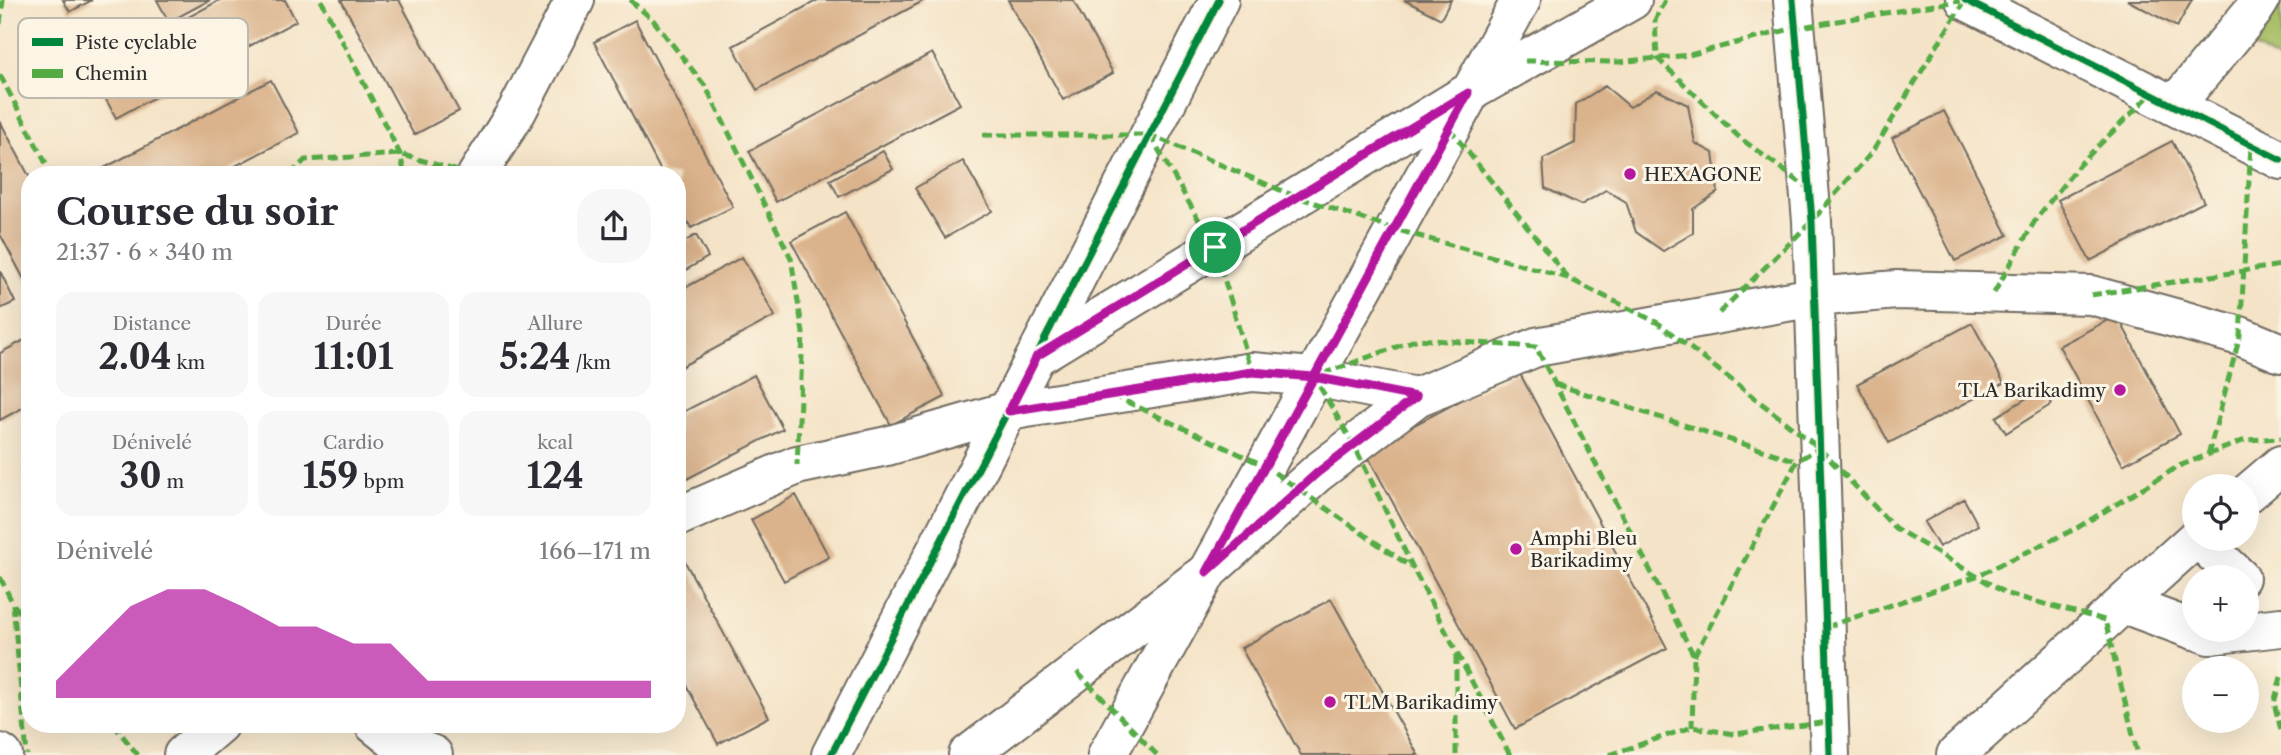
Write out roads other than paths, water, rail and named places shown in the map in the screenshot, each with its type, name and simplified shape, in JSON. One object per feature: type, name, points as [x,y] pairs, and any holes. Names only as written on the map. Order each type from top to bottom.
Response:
[{"type":"street","points":[[483,166],[517,111],[575,0]]},
{"type":"street","points":[[831,755],[1219,0]]},
{"type":"street","points":[[1107,755],[1521,0]]},
{"type":"street","points":[[1037,356],[1468,93],[1632,0]]},
{"type":"street","points":[[1793,0],[1812,221],[1830,755]]},
{"type":"street","points":[[1965,0],[2281,160]]},
{"type":"street","points":[[2174,106],[2253,12],[2260,0]]},
{"type":"street","points":[[968,755],[1207,572],[1317,473],[1416,397],[1536,347],[1814,297],[1897,290],[2091,295],[2240,336],[2281,353]]},
{"type":"street","points":[[686,513],[797,465],[887,446],[1009,411],[1252,372],[1314,377],[1416,397]]},
{"type":"street","points":[[2259,484],[2281,465]]},
{"type":"street","points":[[1956,755],[2184,551]]},
{"type":"street","points":[[2210,551],[2226,565]]},
{"type":"street","points":[[2259,595],[2281,615]]},
{"type":"street","points":[[2124,604],[2182,625]]},
{"type":"street","points":[[2259,629],[2281,627]]},
{"type":"street","points":[[183,755],[209,733]]},
{"type":"street","points":[[385,733],[394,740],[433,755]]},
{"type":"place","name":"HEXAGONE","points":[[1630,174]]},
{"type":"place","name":"TLA Barikadimy","points":[[2120,390]]},
{"type":"place","name":"Amphi Bleu Barikadimy","points":[[1516,549]]},
{"type":"place","name":"TLM Barikadimy","points":[[1330,702]]}]
